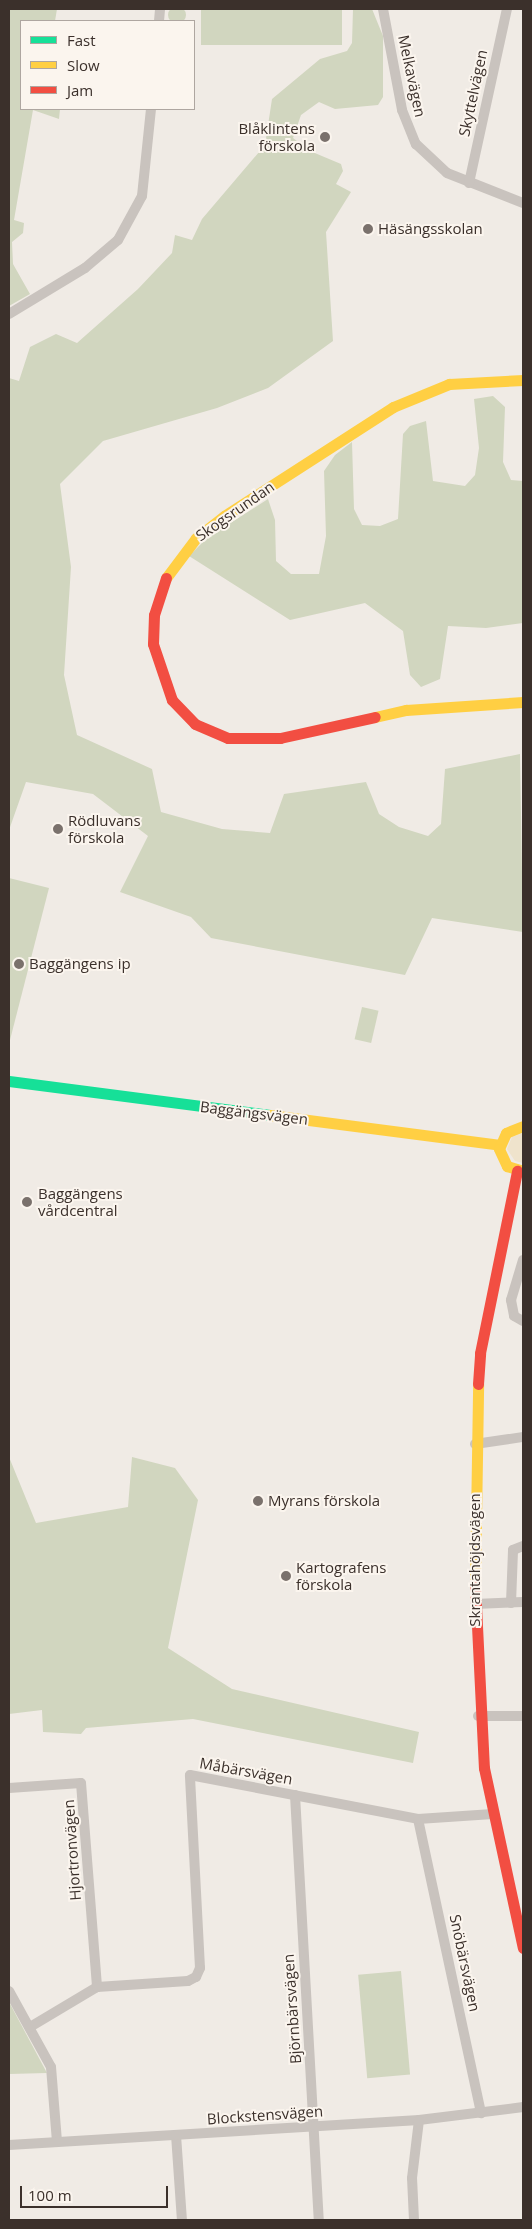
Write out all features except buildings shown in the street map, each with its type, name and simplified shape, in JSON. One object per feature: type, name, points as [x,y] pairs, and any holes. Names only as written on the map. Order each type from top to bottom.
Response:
[{"type":"street","name":"Melkavägen","points":[[382,9],[412,137],[432,164],[469,183],[523,203]]},
{"type":"street","name":"Skyttelvägen","points":[[469,183],[507,9]]},
{"type":"street","points":[[9,314],[85,268],[122,233],[143,192],[151,110]]},
{"type":"street","name":"Skogsrundan","points":[[523,380],[454,383],[392,406],[224,516],[196,538],[168,571],[154,615],[154,644],[172,700],[195,724],[228,738],[280,738],[406,710],[523,702]]},
{"type":"street","name":"Baggängsvägen","points":[[9,1081],[500,1145]]},
{"type":"street","points":[[520,1171],[504,1163],[500,1145],[509,1130],[523,1126]]},
{"type":"street","name":"Skrantahöjdsvägen","points":[[520,1171],[480,1353],[475,1444],[475,1604],[478,1716],[493,1814],[523,1948]]},
{"type":"street","points":[[523,1260],[511,1300],[514,1316],[523,1321]]},
{"type":"street","points":[[475,1444],[523,1438]]},
{"type":"street","points":[[511,1603],[513,1550],[523,1546]]},
{"type":"street","points":[[475,1604],[523,1602]]},
{"type":"street","points":[[478,1716],[523,1716]]},
{"type":"street","name":"Måbärsvägen","points":[[97,1987],[188,1981],[197,1975],[200,1968],[190,1775],[418,1819],[493,1814]]},
{"type":"street","name":"Hjortronvägen","points":[[9,1788],[82,1783],[97,1987]]},
{"type":"street","name":"Björnbärsvägen","points":[[295,1795],[319,2220]]},
{"type":"street","name":"Snöbärsvägen","points":[[418,1819],[481,2113]]},
{"type":"street","points":[[30,2027],[97,1987]]},
{"type":"street","points":[[9,1991],[30,2027],[53,2074],[57,2142]]},
{"type":"street","name":"Blockstensvägen","points":[[9,2145],[419,2120],[523,2107]]},
{"type":"street","points":[[414,2220],[412,2178],[419,2120]]},
{"type":"street","points":[[176,2135],[182,2220]]},
{"type":"green space","points":[[177,6],[185,12],[184,20],[170,20],[168,15],[171,9]]},
{"type":"green space","points":[[57,9],[55,20],[20,20],[20,110],[33,110],[14,220],[24,223],[23,233],[12,242],[13,264],[30,294],[9,306],[9,10]]},
{"type":"green space","points":[[201,9],[342,9],[342,45],[201,45]]},
{"type":"green space","points":[[353,9],[372,9],[383,36],[383,97],[378,105],[335,109],[319,102],[301,115],[293,138],[310,151],[341,164],[343,171],[336,184],[351,192],[326,232],[333,341],[268,388],[217,408],[103,441],[60,484],[71,567],[64,675],[77,735],[152,769],[161,812],[222,829],[270,833],[284,794],[366,782],[379,814],[399,827],[428,836],[441,824],[445,769],[520,754],[523,932],[432,918],[405,975],[211,938],[191,917],[120,892],[148,836],[93,794],[26,782],[9,830],[9,378],[19,381],[30,347],[56,334],[77,343],[138,289],[172,253],[175,235],[192,240],[202,219],[265,145],[272,99],[320,59],[347,51],[352,43]]},
{"type":"green space","points":[[33,110],[60,110],[59,119]]},
{"type":"green space","points":[[493,396],[505,407],[503,462],[511,480],[523,481],[523,623],[486,628],[448,626],[440,679],[421,687],[410,675],[403,631],[365,603],[290,620],[189,556],[207,538],[268,499],[275,520],[276,561],[291,574],[319,574],[326,536],[324,471],[335,455],[352,442],[354,509],[362,525],[380,526],[398,519],[403,434],[410,426],[426,421],[433,481],[465,486],[475,475],[479,448],[474,399]]},
{"type":"green space","name":"Baggängens ip","points":[[9,878],[49,888],[10,1040],[9,1040]]},
{"type":"green space","points":[[362,1007],[379,1011],[371,1043],[355,1039]]},
{"type":"green space","points":[[9,1457],[36,1523],[128,1507],[132,1457],[175,1468],[198,1500],[168,1648],[232,1689],[419,1732],[413,1763],[193,1719],[86,1728],[81,1734],[43,1732],[42,1710],[9,1714]]},
{"type":"green space","points":[[401,1971],[410,2075],[367,2078],[358,1975]]},
{"type":"green space","points":[[9,2002],[47,2073],[9,2074]]},
{"type":"sand","points":[[523,1133],[523,1163],[515,1161],[507,1149],[512,1137]]},
{"type":"traffic: fast","points":[[9,1081],[270,1115]]},
{"type":"traffic: slow","points":[[166,578],[196,538],[224,516],[393,407],[449,384],[523,380]]},
{"type":"traffic: slow","points":[[375,717],[406,710],[523,702]]},
{"type":"traffic: slow","points":[[270,1115],[500,1145]]},
{"type":"traffic: slow","points":[[523,1126],[506,1133],[499,1149],[507,1166],[523,1171]]},
{"type":"traffic: slow","points":[[475,1585],[478,1384]]},
{"type":"traffic: jam","points":[[166,578],[154,615],[153,644],[172,700],[195,724],[228,738],[280,738],[375,717]]},
{"type":"traffic: jam","points":[[478,1384],[480,1353],[517,1171]]},
{"type":"traffic: jam","points":[[475,1585],[484,1768],[523,1948]]},
{"type":"place","name":"Blåklintens förskola","points":[[325,137]]},
{"type":"place","name":"Häsängsskolan","points":[[368,229]]},
{"type":"place","name":"Rödluvans förskola","points":[[58,829]]},
{"type":"place","name":"Baggängens ip","points":[[19,964]]},
{"type":"place","name":"Baggängens vårdcentral","points":[[27,1202]]},
{"type":"place","name":"Myrans förskola","points":[[258,1501]]},
{"type":"place","name":"Kartografens förskola","points":[[286,1576]]}]
